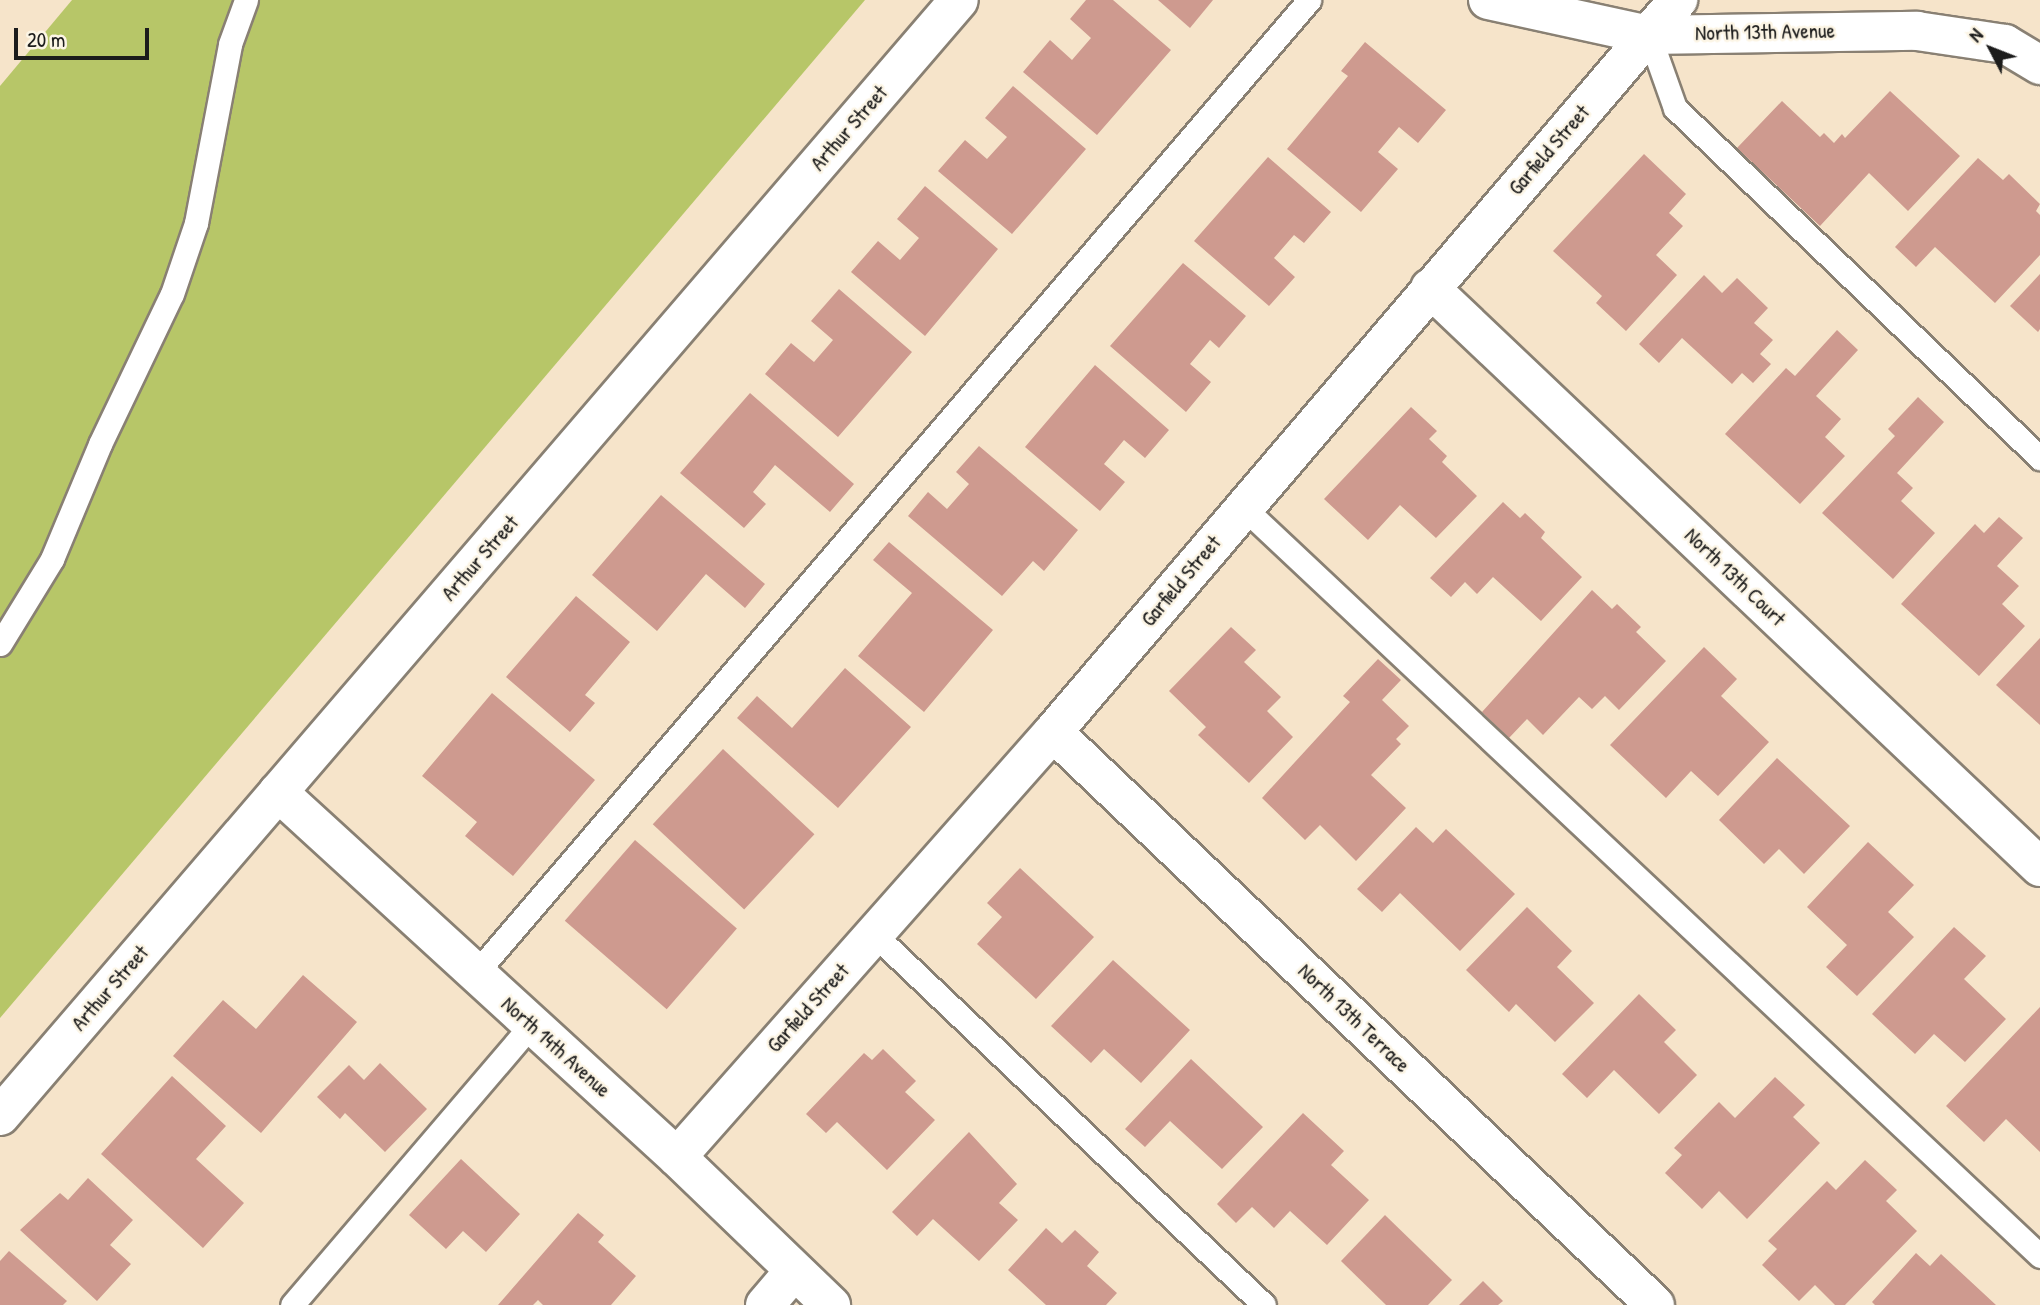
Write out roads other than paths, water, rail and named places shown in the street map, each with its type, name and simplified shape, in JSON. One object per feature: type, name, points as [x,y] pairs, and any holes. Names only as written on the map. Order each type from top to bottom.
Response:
[{"type":"street","name":"Arthur Street","points":[[0,1116],[959,0]]},
{"type":"street","name":"North 13th Avenue","points":[[1488,0],[1648,35],[1917,32],[2005,44],[2040,65]]},
{"type":"street","name":"Garfield Street","points":[[677,1157],[1053,732],[1678,0]]},
{"type":"street","name":"North 13th Court","points":[[1430,288],[2040,867]]},
{"type":"street","name":"North 13th Terrace","points":[[1053,732],[1655,1305]]},
{"type":"street","name":"North 14th Avenue","points":[[278,792],[677,1157],[831,1305]]},
{"type":"street","points":[[765,1305],[794,1270]]},
{"type":"lane","points":[[0,644],[52,559],[100,444],[172,294],[196,223],[230,44],[246,0]]},
{"type":"lane","points":[[476,973],[1309,0]]},
{"type":"lane","points":[[1648,35],[1675,108],[2040,458]]},
{"type":"lane","points":[[1243,507],[2040,1256]]},
{"type":"lane","points":[[874,934],[1264,1305]]},
{"type":"lane","points":[[292,1305],[532,1024]]}]
